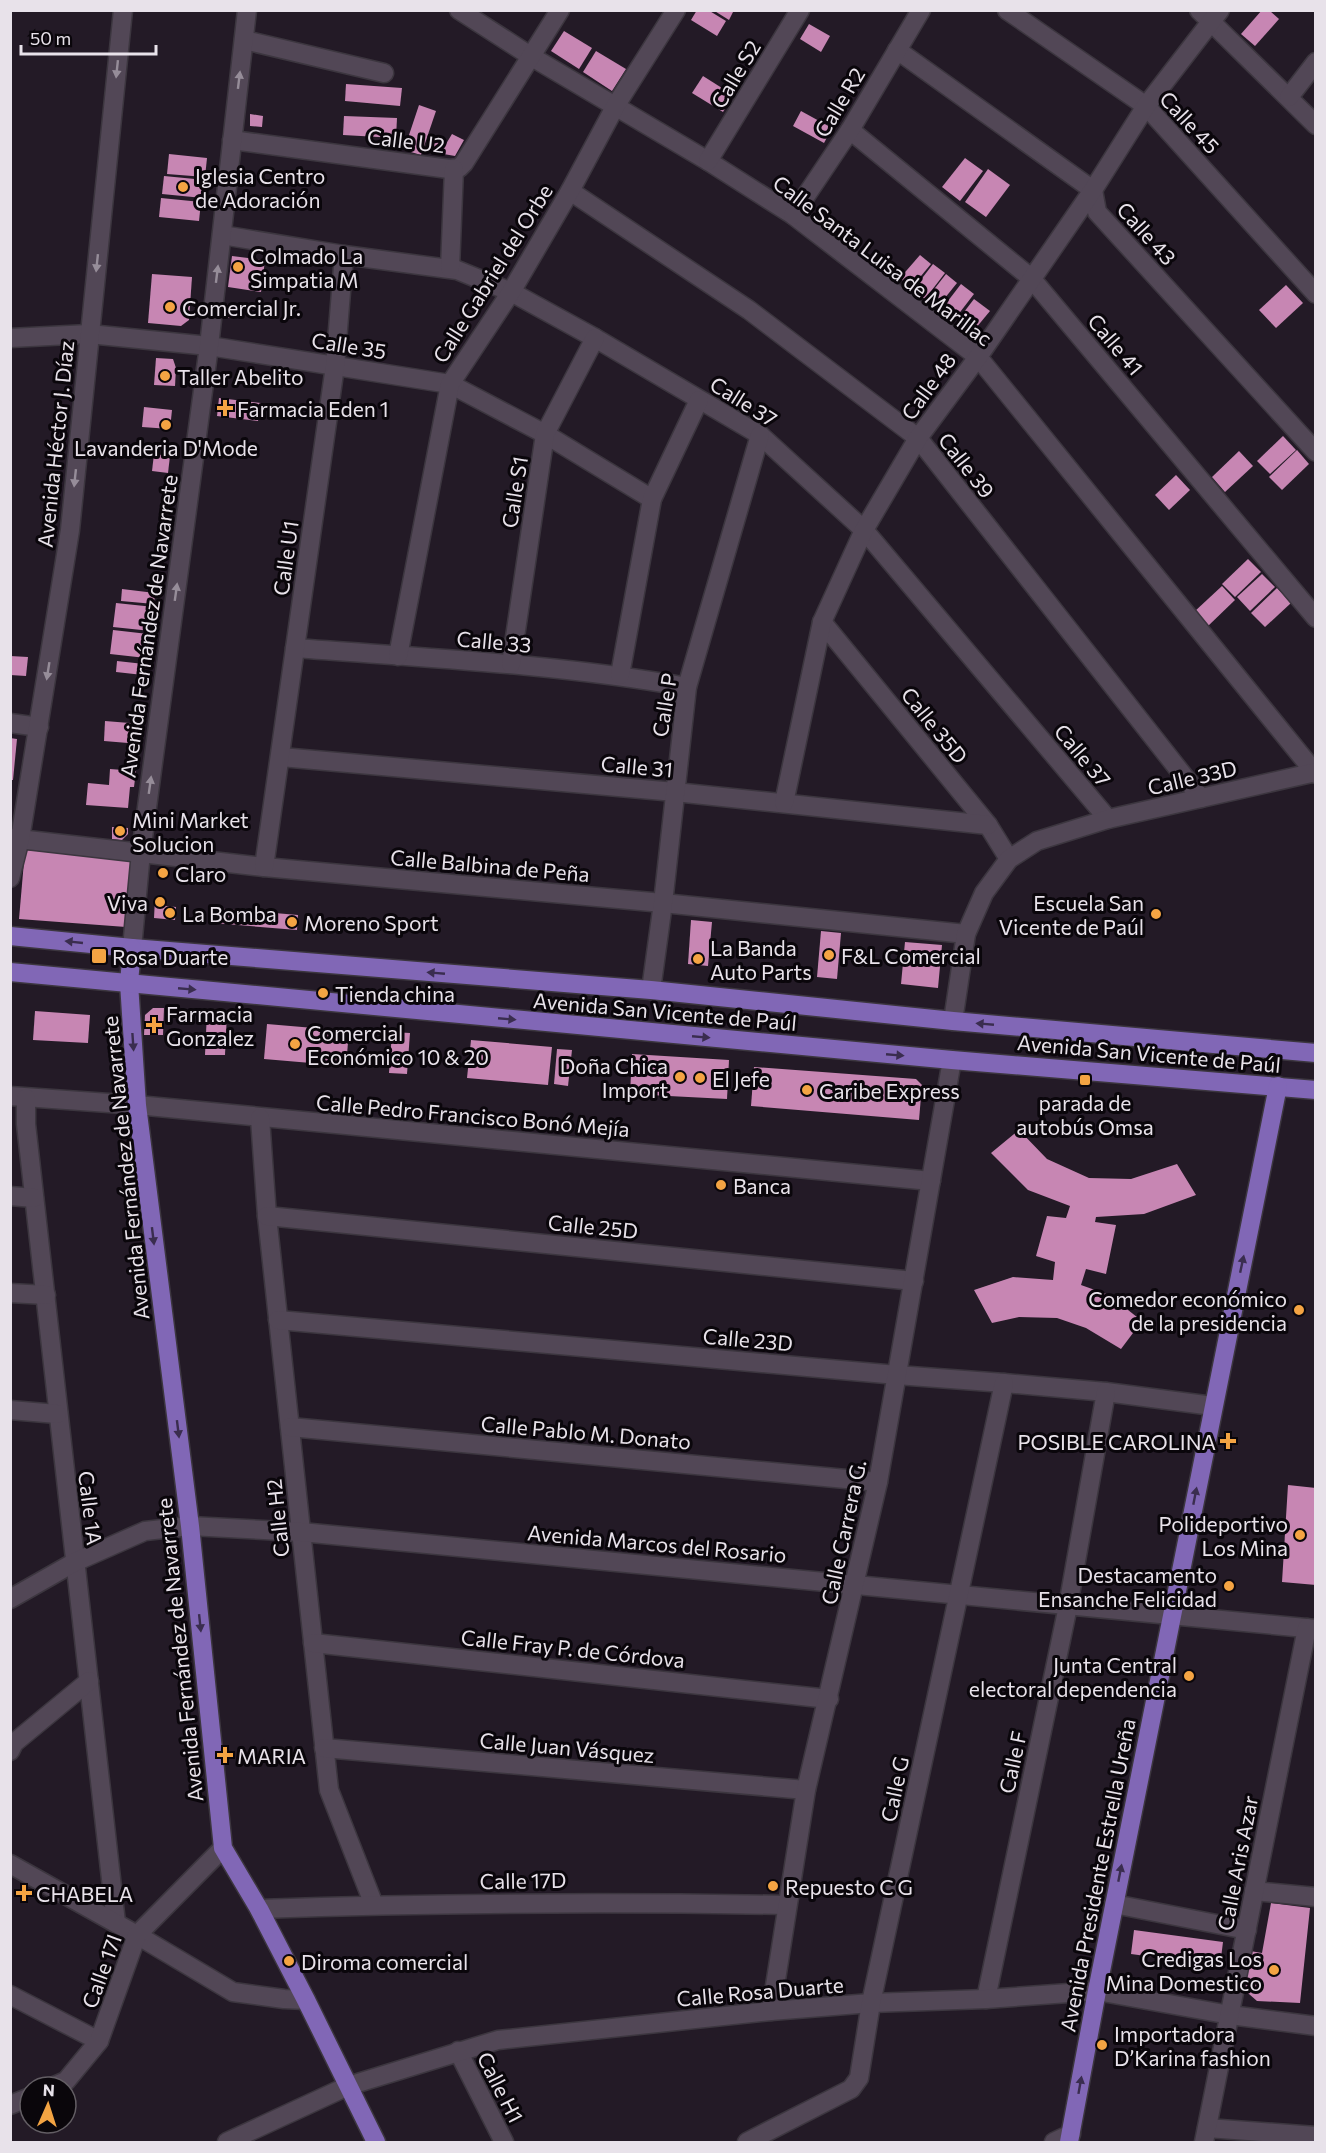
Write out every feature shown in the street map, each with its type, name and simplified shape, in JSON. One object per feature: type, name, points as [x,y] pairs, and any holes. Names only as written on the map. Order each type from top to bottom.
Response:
[{"type":"main road","name":"Avenida San Vicente de Paúl","points":[[10,936],[651,990],[953,1021],[1316,1053]]},
{"type":"main road","name":"Avenida Fernández de Navarrete","points":[[132,948],[129,983],[137,1105],[190,1526],[223,1848],[259,1909],[376,2142]]},
{"type":"main road","name":"Avenida San Vicente de Paúl","points":[[10,972],[952,1060],[1316,1090]]},
{"type":"main road","name":"Avenida Presidente Estrella Ureña","points":[[1070,2138],[1114,1904],[1278,1086]]},
{"type":"street","name":"Avenida Héctor J. Díaz","points":[[10,878],[15,838],[39,727],[70,530],[123,10]]},
{"type":"street","name":"Avenida Fernández de Navarrete","points":[[132,948],[141,852],[222,235],[247,10]]},
{"type":"street","name":"Calle Santa Luisa de Marillac","points":[[459,10],[532,57],[616,105],[793,215],[978,357],[1315,773]]},
{"type":"street","name":"Calle U2","points":[[232,140],[459,168],[560,10]]},
{"type":"street","name":"Calle Gabriel del Orbe","points":[[398,656],[450,384],[511,292],[570,191],[616,105],[676,10]]},
{"type":"street","name":"Calle S2","points":[[708,161],[800,10]]},
{"type":"street","name":"Calle R2","points":[[793,215],[850,130],[921,10]]},
{"type":"street","name":"Calle 45","points":[[1007,10],[1146,106],[1316,294]]},
{"type":"street","points":[[1210,15],[1316,125]]},
{"type":"street","name":"Calle 48","points":[[784,803],[822,622],[864,531],[918,438],[978,357],[1093,190],[1146,106],[1210,15]]},
{"type":"street","points":[[244,40],[384,73]]},
{"type":"street","name":"Calle 43","points":[[897,50],[1093,190],[1097,212],[1316,452]]},
{"type":"street","points":[[1289,97],[1316,62]]},
{"type":"street","name":"Calle 41","points":[[850,130],[1031,278],[1316,618]]},
{"type":"street","points":[[450,268],[454,169]]},
{"type":"street","name":"Calle 39","points":[[570,191],[749,310],[918,438],[1201,798]]},
{"type":"street","name":"Calle 37","points":[[222,235],[344,255],[450,268],[511,292],[595,338],[760,435],[864,531],[1108,819]]},
{"type":"street","name":"Calle U1","points":[[264,867],[335,366],[344,255]]},
{"type":"street","name":"Calle 35","points":[[10,338],[89,334],[208,346],[450,384],[545,434],[652,499]]},
{"type":"street","name":"Calle S1","points":[[511,664],[545,434],[595,338]]},
{"type":"street","points":[[620,675],[652,499],[699,399]]},
{"type":"street","name":"Calle P","points":[[651,990],[687,687],[760,435]]},
{"type":"street","name":"Calle 35D","points":[[822,622],[988,825],[1009,859]]},
{"type":"street","name":"Calle 33","points":[[295,648],[511,664],[620,675],[687,687]]},
{"type":"street","points":[[10,723],[39,727]]},
{"type":"street","name":"Calle 31","points":[[281,757],[675,792],[988,825]]},
{"type":"street","name":"Calle 33D","points":[[953,1021],[966,934],[984,893],[1009,859],[1037,841],[1108,819],[1315,773]]},
{"type":"street","name":"Calle Balbina de Peña","points":[[15,838],[264,867],[663,903],[966,934]]},
{"type":"street","name":"Calle Carrera G.","points":[[771,2011],[806,1790],[878,1482],[952,1060]]},
{"type":"street","name":"Calle Pedro Francisco Bonó Mejía","points":[[18,1097],[137,1105],[931,1181]]},
{"type":"street","name":"Calle 1A","points":[[18,1097],[26,1124],[116,1923]]},
{"type":"street","name":"Calle H2","points":[[260,1118],[267,1216],[329,1790],[374,1905]]},
{"type":"street","points":[[10,1196],[34,1198]]},
{"type":"street","name":"Calle 25D","points":[[267,1216],[914,1281]]},
{"type":"street","points":[[10,1293],[46,1295]]},
{"type":"street","name":"Calle 23D","points":[[278,1320],[1106,1392],[1213,1406]]},
{"type":"street","name":"Calle G","points":[[747,2142],[851,2089],[859,2078],[871,2003],[1004,1383]]},
{"type":"street","name":"Calle F","points":[[986,1999],[1068,1606],[1106,1392]]},
{"type":"street","points":[[10,1410],[57,1414]]},
{"type":"street","name":"Calle Pablo M. Donato","points":[[290,1427],[878,1482]]},
{"type":"street","name":"Avenida Marcos del Rosario","points":[[10,1599],[75,1562],[145,1531],[190,1526],[301,1532],[1311,1629]]},
{"type":"street","name":"Calle Aris Azar","points":[[1206,2135],[1254,1891],[1311,1629]]},
{"type":"street","name":"Calle Fray P. de Córdova","points":[[313,1643],[829,1699]]},
{"type":"street","points":[[10,1751],[14,1743],[89,1681]]},
{"type":"street","name":"Calle Juan Vásquez","points":[[324,1748],[806,1790]]},
{"type":"street","name":"Calle 17I","points":[[71,2075],[99,2041],[137,1935],[223,1848]]},
{"type":"street","points":[[10,1864],[233,1992],[306,2000]]},
{"type":"street","points":[[1254,1891],[1316,1897]]},
{"type":"street","name":"Calle 17D","points":[[259,1909],[583,1902],[787,1905]]},
{"type":"street","points":[[1114,1904],[1247,1930]]},
{"type":"street","name":"Calle Rosa Duarte","points":[[227,2142],[254,2137],[348,2086],[498,2040],[771,2011],[871,2003],[986,1999],[1097,1991],[1316,2026]]},
{"type":"street","points":[[10,1995],[99,2041]]},
{"type":"street","name":"Calle H1","points":[[458,2051],[504,2142]]},
{"type":"street","points":[[1206,2135],[1316,2136]]},
{"type":"street","points":[[1054,2142],[1070,2138]]},
{"type":"building","points":[[697,10],[708,10],[726,21],[717,36],[691,20]]},
{"type":"building","points":[[713,10],[734,10],[729,20]]},
{"type":"building","points":[[1262,10],[1269,10],[1279,19],[1255,46],[1241,34]]},
{"type":"building","points":[[809,24],[830,36],[821,52],[800,39]]},
{"type":"building","points":[[564,31],[592,48],[579,69],[551,51]]},
{"type":"building","points":[[596,51],[626,69],[612,91],[583,72]]},
{"type":"building","points":[[703,76],[733,95],[723,112],[692,93]]},
{"type":"building","points":[[346,84],[402,88],[400,106],[345,101]]},
{"type":"building","points":[[419,105],[436,111],[421,155],[404,150]]},
{"type":"building","points":[[801,111],[832,128],[824,143],[793,126]]},
{"type":"building","points":[[250,114],[263,116],[262,127],[250,126]]},
{"type":"building","points":[[344,116],[397,118],[396,138],[343,135]]},
{"type":"building","points":[[452,134],[464,140],[455,156],[432,152],[433,142],[446,144]]},
{"type":"building","points":[[169,154],[207,158],[205,177],[167,174]]},
{"type":"building","points":[[965,158],[983,171],[960,201],[942,187]]},
{"type":"building","points":[[988,169],[1010,185],[986,217],[965,202]]},
{"type":"building","name":"Iglesia Centro de Adoración","points":[[164,176],[205,180],[203,198],[162,194]]},
{"type":"building","points":[[161,198],[201,202],[199,221],[159,217]]},
{"type":"building","points":[[920,255],[931,264],[911,288],[900,278]]},
{"type":"building","points":[[232,256],[265,260],[261,292],[228,287]]},
{"type":"building","points":[[933,264],[945,273],[925,299],[913,290]]},
{"type":"building","name":"Comercial Jr.","points":[[152,274],[192,277],[189,320],[181,326],[148,323]]},
{"type":"building","points":[[946,274],[957,283],[936,309],[925,301]]},
{"type":"building","points":[[961,284],[974,294],[954,320],[941,310]]},
{"type":"building","points":[[1286,285],[1303,303],[1276,328],[1259,310]]},
{"type":"building","points":[[974,299],[990,311],[971,334],[954,325]]},
{"type":"building","points":[[226,304],[234,305],[232,318],[225,318]]},
{"type":"building","name":"Taller Abelito","points":[[156,358],[173,359],[176,368],[175,386],[154,385]]},
{"type":"building","points":[[219,398],[261,403],[258,421],[217,416]]},
{"type":"building","points":[[144,407],[172,410],[170,429],[142,427]]},
{"type":"building","points":[[1283,436],[1296,450],[1270,474],[1257,461]]},
{"type":"building","points":[[1297,450],[1309,464],[1282,490],[1269,477]]},
{"type":"building","points":[[1239,451],[1253,466],[1225,492],[1212,477]]},
{"type":"building","points":[[154,454],[170,456],[168,473],[152,471]]},
{"type":"building","points":[[1176,475],[1190,490],[1169,510],[1155,495]]},
{"type":"building","points":[[1248,559],[1261,572],[1235,597],[1222,584]]},
{"type":"building","points":[[1262,574],[1275,587],[1250,611],[1237,597]]},
{"type":"building","points":[[1222,586],[1235,600],[1207,627],[1194,612]]},
{"type":"building","points":[[1277,588],[1291,603],[1265,627],[1251,613]]},
{"type":"building","points":[[122,589],[155,593],[154,604],[121,601]]},
{"type":"building","points":[[116,603],[154,607],[151,631],[113,627]]},
{"type":"building","points":[[113,630],[148,634],[146,658],[110,654]]},
{"type":"building","points":[[10,656],[28,657],[26,676],[10,675]]},
{"type":"building","points":[[117,661],[144,664],[143,675],[116,672]]},
{"type":"building","points":[[105,721],[142,724],[140,744],[104,741]]},
{"type":"building","points":[[10,738],[17,739],[13,780],[10,780]]},
{"type":"building","points":[[110,769],[136,771],[134,787],[130,787],[128,808],[86,805],[88,783],[109,785]]},
{"type":"building","name":"Mini Market Solucion","points":[[112,827],[128,828],[128,834],[122,840],[112,839]]},
{"type":"building","name":"Rosa Duarte","points":[[25,850],[131,859],[126,927],[19,919]]},
{"type":"building","points":[[155,898],[166,899],[166,906],[176,907],[175,920],[154,918]]},
{"type":"building","points":[[214,908],[298,915],[297,930],[213,923]]},
{"type":"building","points":[[691,920],[712,922],[708,966],[688,964]]},
{"type":"building","name":"F&L Comercial","points":[[821,931],[841,933],[837,979],[817,977]]},
{"type":"building","points":[[905,942],[942,945],[938,988],[901,984]]},
{"type":"building","name":"Farmacia Gonzalez","points":[[153,1008],[164,1008],[163,1035],[144,1035],[145,1015]]},
{"type":"building","points":[[35,1011],[90,1015],[88,1043],[33,1040]]},
{"type":"building","points":[[207,1012],[227,1013],[225,1055],[205,1055]]},
{"type":"building","points":[[267,1024],[349,1031],[346,1066],[264,1059]]},
{"type":"building","points":[[392,1032],[410,1033],[407,1074],[389,1073]]},
{"type":"building","points":[[471,1040],[552,1047],[548,1085],[467,1078]]},
{"type":"building","points":[[557,1049],[572,1050],[568,1086],[554,1084]]},
{"type":"building","points":[[632,1054],[729,1060],[727,1099],[630,1094]]},
{"type":"building","points":[[754,1067],[916,1079],[922,1085],[919,1120],[751,1106]]},
{"type":"building","points":[[1019,1130],[1047,1159],[1089,1178],[1131,1179],[1177,1164],[1196,1195],[1144,1214],[1096,1217],[1095,1222],[1116,1225],[1106,1274],[1086,1269],[1081,1285],[1109,1295],[1142,1321],[1121,1349],[1086,1328],[1057,1318],[1019,1317],[992,1323],[974,1290],[1013,1277],[1053,1280],[1055,1262],[1036,1256],[1047,1216],[1066,1218],[1070,1206],[1028,1190],[991,1153]]},
{"type":"building","name":"Polideportivo Los Mina","points":[[1288,1485],[1316,1488],[1316,1585],[1282,1582]]},
{"type":"building","name":"Credigas Los Mina Domestico","points":[[1271,1903],[1310,1908],[1300,2003],[1257,2001],[1241,1987],[1250,1951],[1262,1953]]},
{"type":"building","points":[[1134,1930],[1223,1942],[1220,1966],[1131,1954]]},
{"type":"place","name":"Iglesia Centro de Adoración","points":[[183,187]]},
{"type":"place","name":"Colmado La Simpatia M","points":[[238,267]]},
{"type":"place","name":"Comercial Jr.","points":[[170,307]]},
{"type":"place","name":"Taller Abelito","points":[[165,376]]},
{"type":"place","name":"Farmacia Eden 1","points":[[225,408]]},
{"type":"place","name":"Lavanderia D'Mode","points":[[166,425]]},
{"type":"place","name":"Mini Market Solucion","points":[[120,831]]},
{"type":"place","name":"Claro","points":[[163,873]]},
{"type":"place","name":"Viva","points":[[160,902]]},
{"type":"place","name":"La Bomba","points":[[170,913]]},
{"type":"place","name":"Escuela San Vicente de Paúl","points":[[1156,914]]},
{"type":"place","name":"Moreno Sport","points":[[292,922]]},
{"type":"place","name":"F&L Comercial","points":[[829,955]]},
{"type":"place","name":"Rosa Duarte","points":[[99,956]]},
{"type":"place","name":"La Banda Auto Parts","points":[[698,959]]},
{"type":"place","name":"Tienda china","points":[[323,993]]},
{"type":"place","name":"Farmacia Gonzalez","points":[[154,1025]]},
{"type":"place","name":"Comercial Económico 10 & 20","points":[[295,1044]]},
{"type":"place","name":"Doña Chica Import","points":[[680,1077]]},
{"type":"place","name":"El Jefe","points":[[700,1078]]},
{"type":"place","name":"parada de autobús Omsa","points":[[1085,1080]]},
{"type":"place","name":"Caribe Express","points":[[807,1090]]},
{"type":"place","name":"Banca","points":[[721,1185]]},
{"type":"place","name":"Comedor económico de la presidencia","points":[[1299,1310]]},
{"type":"place","name":"POSIBLE CAROLINA","points":[[1228,1441]]},
{"type":"place","name":"Polideportivo Los Mina","points":[[1300,1535]]},
{"type":"place","name":"Destacamento Ensanche Felicidad","points":[[1229,1586]]},
{"type":"place","name":"Junta Central electoral dependencia","points":[[1189,1676]]},
{"type":"place","name":"MARIA","points":[[225,1755]]},
{"type":"place","name":"Repuesto C G","points":[[773,1886]]},
{"type":"place","name":"CHABELA","points":[[24,1893]]},
{"type":"place","name":"Diroma comercial","points":[[289,1961]]},
{"type":"place","name":"Credigas Los Mina Domestico","points":[[1274,1970]]},
{"type":"place","name":"Importadora D’Karina fashion","points":[[1102,2045]]}]
